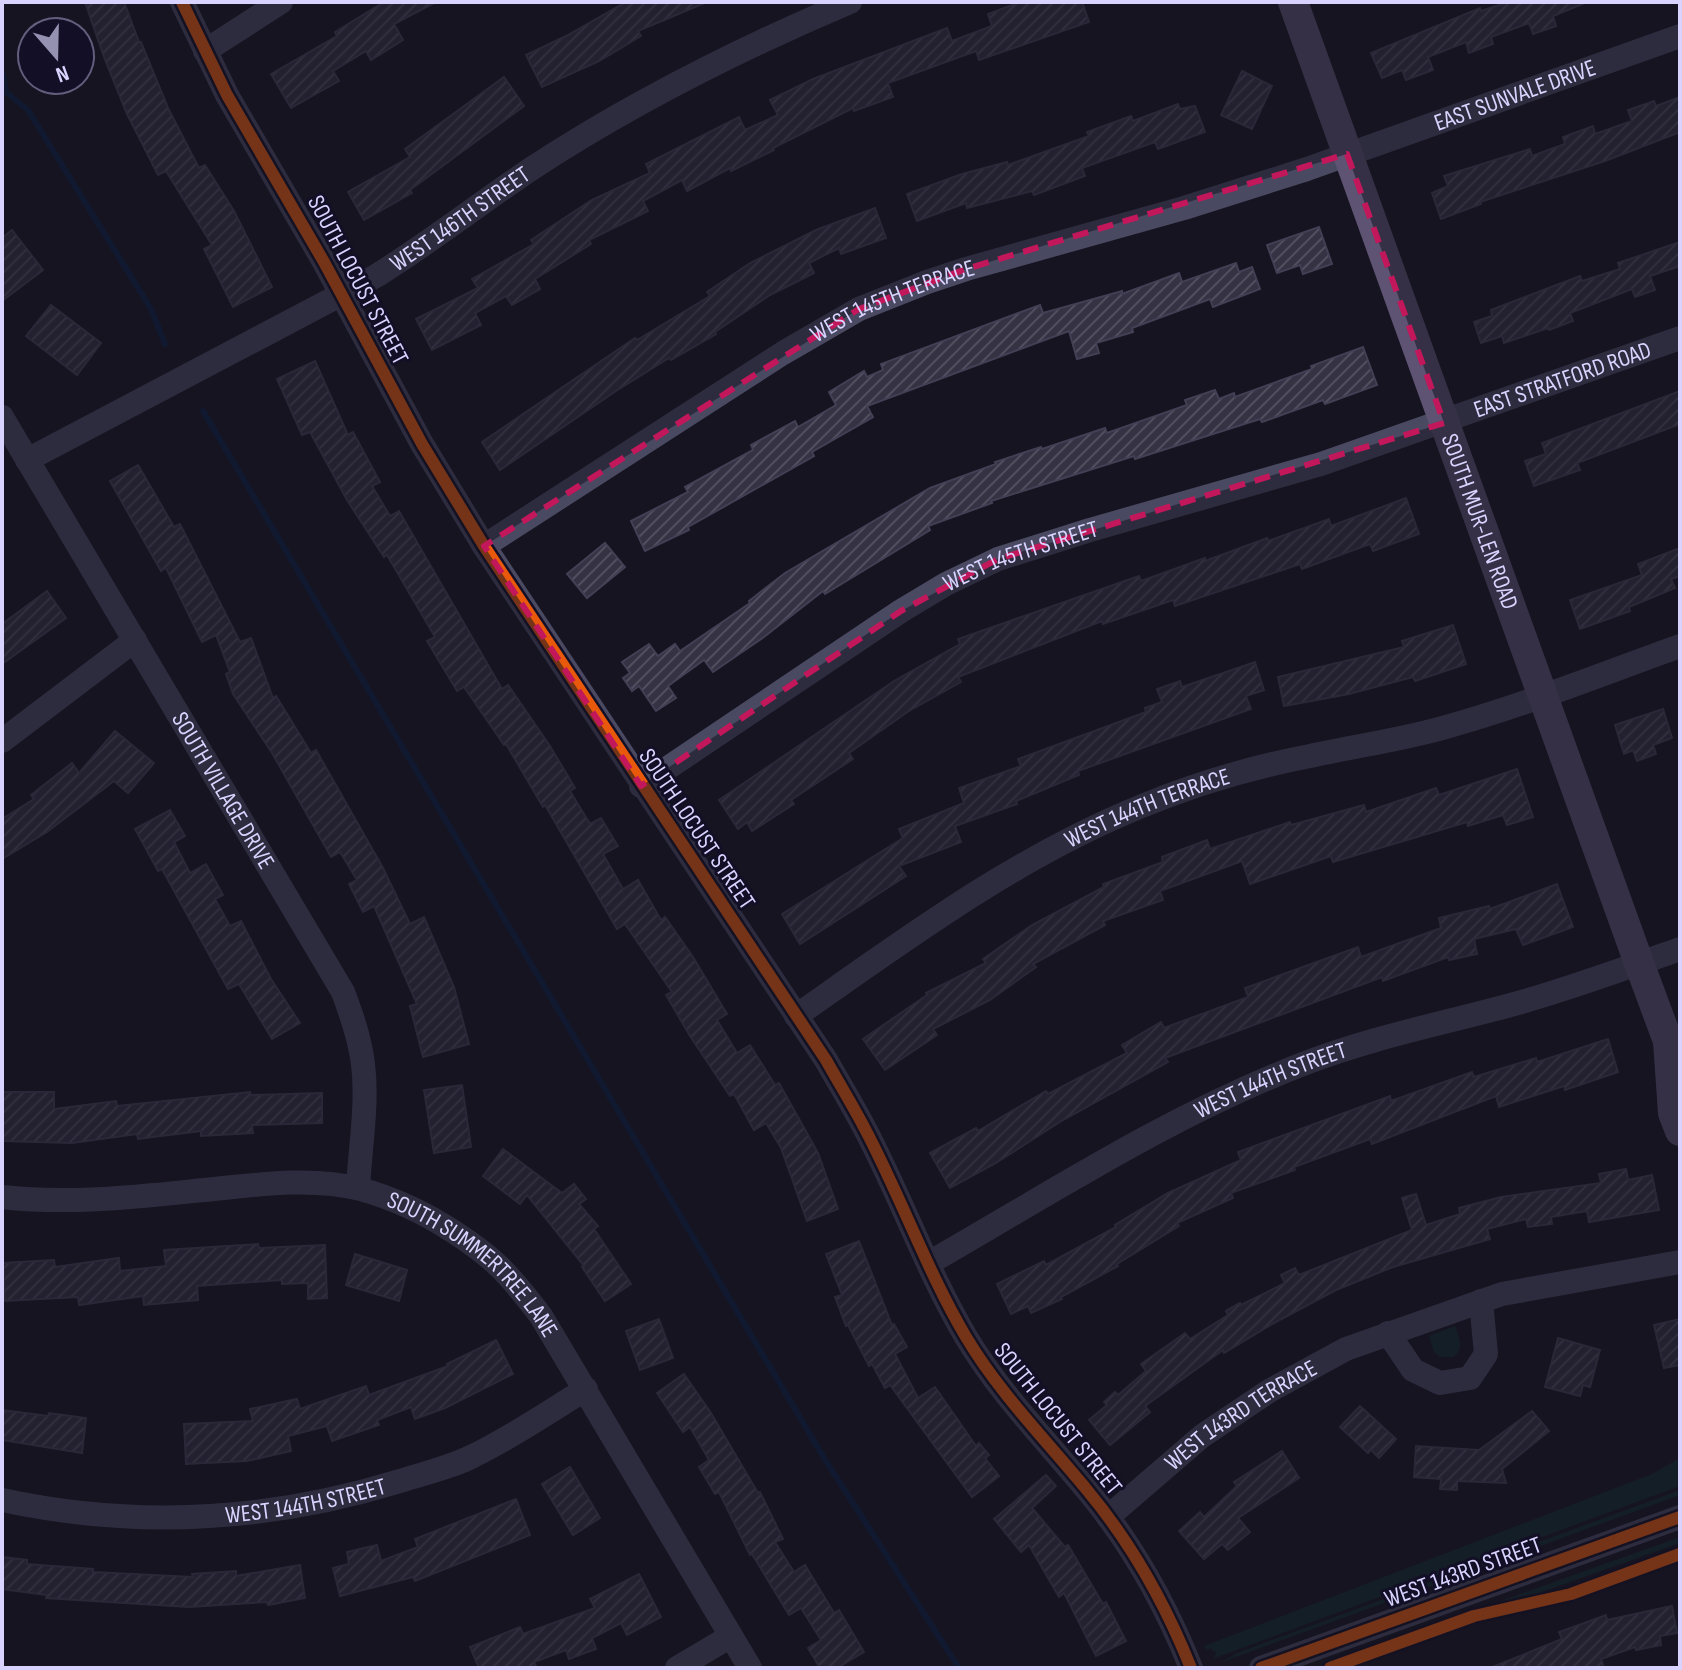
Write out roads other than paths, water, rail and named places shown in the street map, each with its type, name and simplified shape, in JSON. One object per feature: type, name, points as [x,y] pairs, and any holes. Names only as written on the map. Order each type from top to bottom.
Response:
[{"type":"main road","name":"SOUTH MUR-LEN ROAD","points":[[1293,2],[1541,696],[1674,1052],[1673,1113],[1680,1131]]},
{"type":"street","name":"SOUTH LOCUST STREET","points":[[182,2],[205,51],[422,444],[484,546],[641,786],[826,1060],[865,1129],[966,1337],[997,1384],[1108,1517],[1142,1564],[1168,1611],[1191,1668]]},
{"type":"street","points":[[205,51],[281,2]]},
{"type":"street","name":"WEST 146TH STREET","points":[[27,460],[341,295],[417,250],[530,169],[693,74],[850,2]]},
{"type":"street","name":"EAST SUNVALE DRIVE","points":[[1347,154],[1680,36]]},
{"type":"street","name":"WEST 145TH TERRACE","points":[[484,546],[783,353],[859,309],[966,269],[1184,208],[1347,154]]},
{"type":"street","name":"EAST STRATFORD ROAD","points":[[1444,423],[1680,338]]},
{"type":"street","name":"SOUTH VILLAGE DRIVE","points":[[2,417],[343,992],[356,1027],[363,1063],[358,1188]]},
{"type":"street","name":"WEST 145TH STREET","points":[[641,786],[901,611],[946,584],[998,559],[1321,464],[1444,423]]},
{"type":"street","points":[[2,741],[135,640]]},
{"type":"street","name":"WEST 144TH TERRACE","points":[[796,1016],[988,885],[1084,832],[1142,805],[1265,766],[1445,728],[1680,646]]},
{"type":"street","name":"WEST 144TH STREET","points":[[929,1263],[1162,1129],[1241,1090],[1306,1063],[1405,1030],[1522,1002],[1680,949]]},
{"type":"street","name":"SOUTH SUMMERTREE LANE","points":[[2,1197],[46,1202],[89,1201],[289,1183],[358,1188],[433,1218],[476,1246],[509,1276],[541,1316],[750,1668]]},
{"type":"street","name":"WEST 143RD TERRACE","points":[[1108,1517],[1202,1436],[1269,1391],[1346,1349],[1481,1301],[1558,1283],[1680,1262]]},
{"type":"street","points":[[1388,1333],[1413,1370],[1440,1383],[1470,1378],[1486,1354],[1481,1301]]},
{"type":"street","name":"WEST 144TH STREET","points":[[2,1500],[72,1512],[150,1518],[217,1517],[288,1509],[357,1494],[453,1464],[477,1454],[586,1389]]},
{"type":"street","name":"WEST 143RD STREET","points":[[1261,1668],[1680,1517]]},
{"type":"street","points":[[677,1668],[731,1636]]},
{"type":"waterway","points":[[2,72],[6,90]]},
{"type":"waterway","points":[[2,89],[28,110],[151,309],[165,344]]},
{"type":"waterway","points":[[203,411],[824,1458],[959,1668]]}]
